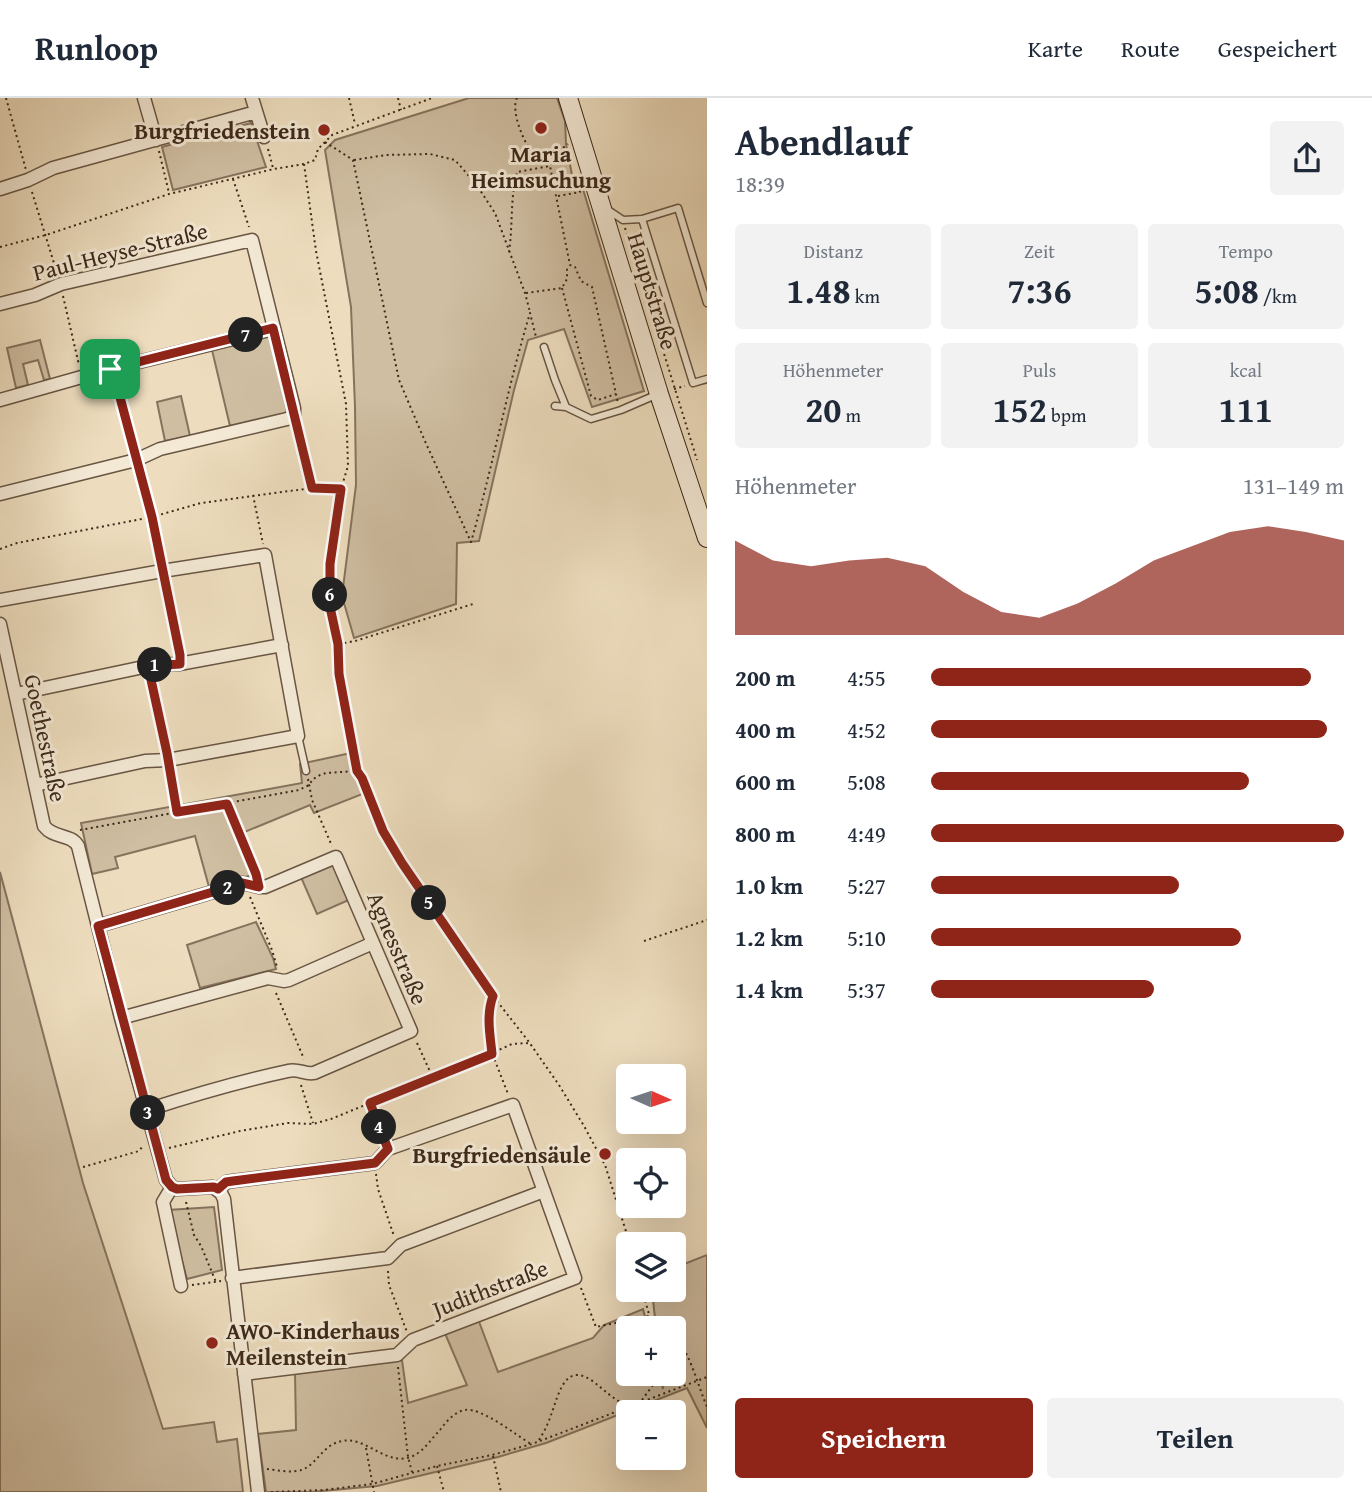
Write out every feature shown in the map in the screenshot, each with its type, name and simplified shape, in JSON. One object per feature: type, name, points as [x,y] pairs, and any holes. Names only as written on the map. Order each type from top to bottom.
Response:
[{"type":"street","points":[[144,98],[156,140]]},
{"type":"street","points":[[252,98],[264,136]]},
{"type":"street","name":"Hauptstraße","points":[[568,98],[600,205],[667,391],[707,538]]},
{"type":"street","points":[[0,188],[29,180],[53,168],[256,112]]},
{"type":"street","points":[[0,494],[136,460],[160,449],[294,416],[251,240]]},
{"type":"street","name":"Paul-Heyse-Straße","points":[[0,304],[35,295],[61,284],[251,240]]},
{"type":"street","points":[[0,400],[82,376],[273,328]]},
{"type":"street","points":[[0,600],[265,555],[299,736],[168,760],[145,761],[35,785]]},
{"type":"street","name":"Goethestraße","points":[[0,624],[41,815],[46,830],[68,837],[78,846],[121,1018],[166,1180],[179,1188]]},
{"type":"street","points":[[16,694],[148,666],[180,664],[282,645]]},
{"type":"street","points":[[98,926],[243,883],[265,887],[336,856]]},
{"type":"street","name":"Agnesstraße","points":[[147,1110],[292,1069],[314,1073],[411,1031],[336,856]]},
{"type":"street","points":[[121,1018],[268,978],[289,979],[373,943]]},
{"type":"street","points":[[218,1189],[226,1182],[375,1163],[388,1149],[513,1105]]},
{"type":"street","name":"Judithstraße","points":[[397,1355],[411,1342],[575,1279],[513,1105]]},
{"type":"street","points":[[181,1286],[163,1202],[179,1188],[214,1187],[224,1199],[255,1468],[261,1492]]},
{"type":"street","points":[[232,1278],[388,1258],[401,1245],[544,1191]]},
{"type":"street","points":[[244,1374],[397,1355]]},
{"type":"lane","points":[[600,205],[623,220],[642,219],[678,208],[707,303]]},
{"type":"lane","points":[[642,219],[693,383],[707,379]]},
{"type":"lane","points":[[544,347],[566,407]]},
{"type":"lane","points":[[555,406],[566,407],[591,419],[667,391]]},
{"type":"lane","points":[[299,736],[306,771]]},
{"type":"path","points":[[6,98],[61,284],[82,376]]},
{"type":"path","points":[[349,98],[356,125]]},
{"type":"path","points":[[398,98],[401,110]]},
{"type":"path","points":[[0,247],[46,235],[169,194],[304,164],[315,160],[318,149],[332,135],[432,98]]},
{"type":"path","points":[[517,98],[514,104],[524,141],[537,157],[550,166]]},
{"type":"path","points":[[264,136],[274,169]]},
{"type":"path","points":[[156,140],[169,194]]},
{"type":"path","points":[[325,142],[353,160],[386,155],[430,154],[455,160],[476,184],[495,213],[525,293],[536,337]]},
{"type":"path","points":[[573,142],[566,144],[553,156],[550,166],[570,265],[562,288],[591,396],[598,400],[616,394]]},
{"type":"path","points":[[353,160],[399,380],[471,542],[514,366],[530,313]]},
{"type":"path","points":[[304,164],[316,251],[346,404],[348,466],[334,526],[330,607],[357,771],[383,831],[402,863],[493,996],[529,1042],[584,1126],[605,1165],[627,1232]]},
{"type":"path","points":[[557,196],[580,192],[576,176],[580,167],[589,165]]},
{"type":"path","points":[[509,253],[517,172],[550,166]]},
{"type":"path","points":[[233,178],[251,240]]},
{"type":"path","points":[[623,220],[667,391],[699,466]]},
{"type":"path","points":[[570,265],[575,267],[581,281],[592,288],[621,410]]},
{"type":"path","points":[[525,293],[562,288]]},
{"type":"path","points":[[110,369],[114,375],[152,517],[180,664]]},
{"type":"path","points":[[667,391],[693,383]]},
{"type":"path","points":[[294,416],[312,488]]},
{"type":"path","points":[[0,549],[18,543],[152,517],[201,503],[312,488],[341,489]]},
{"type":"path","points":[[253,495],[265,555]]},
{"type":"path","points":[[338,644],[473,604]]},
{"type":"path","points":[[148,666],[177,812]]},
{"type":"path","points":[[68,837],[80,830],[299,790],[326,773],[357,771]]},
{"type":"path","points":[[309,785],[312,800],[336,856]]},
{"type":"path","points":[[227,804],[256,874],[250,898],[278,969],[275,990],[304,1061],[300,1084],[313,1124]]},
{"type":"path","points":[[644,942],[707,920]]},
{"type":"path","points":[[493,996],[489,1006],[492,1054],[513,1105]]},
{"type":"path","points":[[411,1031],[433,1077]]},
{"type":"path","points":[[158,1151],[240,1130],[288,1123],[313,1124],[331,1119],[512,1045],[529,1042]]},
{"type":"path","points":[[370,1103],[388,1149]]},
{"type":"path","points":[[83,1167],[139,1151],[153,1135]]},
{"type":"path","points":[[375,1163],[378,1189],[396,1241],[394,1252],[387,1264],[389,1285],[411,1342]]},
{"type":"path","points":[[179,1188],[194,1235],[216,1282],[181,1286]]},
{"type":"path","points":[[575,1279],[582,1289],[596,1327],[616,1323]]},
{"type":"path","points":[[645,1302],[649,1316]]},
{"type":"path","points":[[397,1355],[412,1473]]},
{"type":"path","points":[[686,1357],[707,1407]]},
{"type":"path","points":[[538,1441],[547,1426],[561,1387],[574,1375],[592,1381],[618,1400]]},
{"type":"path","points":[[644,1400],[707,1377]]},
{"type":"path","points":[[255,1468],[292,1472],[302,1470],[326,1448],[341,1441],[356,1442],[385,1455],[405,1458],[413,1456],[450,1418],[464,1410],[480,1412],[531,1444]]},
{"type":"path","points":[[261,1492],[324,1491],[372,1483],[531,1444],[616,1411]]},
{"type":"path","points":[[365,1446],[374,1492]]},
{"type":"path","points":[[492,1455],[501,1492]]},
{"type":"path","points":[[437,1466],[443,1492]]},
{"type":"shaded area","points":[[469,98],[557,98],[565,121],[572,175],[579,176],[644,391],[592,407],[564,329],[528,340],[479,541],[457,543],[456,604],[354,638],[342,596],[356,485],[351,307],[325,150],[335,140]]},
{"type":"shaded area","points":[[251,123],[266,167],[173,190],[162,147]]},
{"type":"shaded area","points":[[266,335],[271,339],[287,412],[230,426],[212,350]]},
{"type":"shaded area","points":[[40,340],[50,379],[44,380],[38,360],[23,364],[28,385],[16,388],[7,348]]},
{"type":"shaded area","points":[[181,396],[190,436],[165,441],[157,402]]},
{"type":"shaded area","points":[[351,753],[352,773],[360,779],[365,793],[314,813],[310,805],[242,833],[260,873],[209,887],[195,836],[115,857],[118,868],[92,874],[81,823],[302,783],[300,764]]},
{"type":"shaded area","points":[[333,865],[351,899],[317,914],[300,875]]},
{"type":"shaded area","points":[[0,872],[83,1183],[163,1429],[214,1422],[217,1442],[237,1439],[243,1492],[0,1492]]},
{"type":"shaded area","points":[[256,922],[276,969],[200,988],[187,945]]},
{"type":"shaded area","points":[[214,1207],[222,1270],[187,1279],[168,1210]]},
{"type":"shaded area","points":[[707,1255],[707,1428],[687,1388],[656,1400],[616,1400],[616,1416],[546,1443],[498,1457],[377,1486],[311,1492],[266,1492],[258,1434],[296,1430],[295,1373],[402,1360],[408,1403],[467,1385],[444,1331],[478,1319],[498,1372],[593,1338],[604,1325],[616,1320],[616,1386],[662,1386],[663,1389],[663,1386],[686,1386],[686,1316],[655,1316],[653,1302],[686,1302],[686,1263]]},
{"type":"shaded area","points":[[643,1309],[645,1316],[626,1316]]},
{"type":"place","name":"Maria Heimsuchung","points":[[541,128]]},
{"type":"place","name":"Burgfriedenstein","points":[[324,130]]},
{"type":"place","name":"Burgfriedensäule","points":[[605,1154]]},
{"type":"place","name":"AWO-Kinderhaus Meilenstein","points":[[212,1343]]},
{"type":"route","points":[[273,328],[312,488],[341,489],[330,564],[330,607],[357,771],[383,831],[402,863],[493,996],[489,1006],[492,1054],[370,1103],[388,1149],[375,1163],[226,1182],[218,1189],[177,1189],[166,1180],[98,926],[243,883],[259,887],[227,804],[177,812],[148,666],[180,664],[180,655],[152,517],[114,375],[110,369],[273,328]]}]
